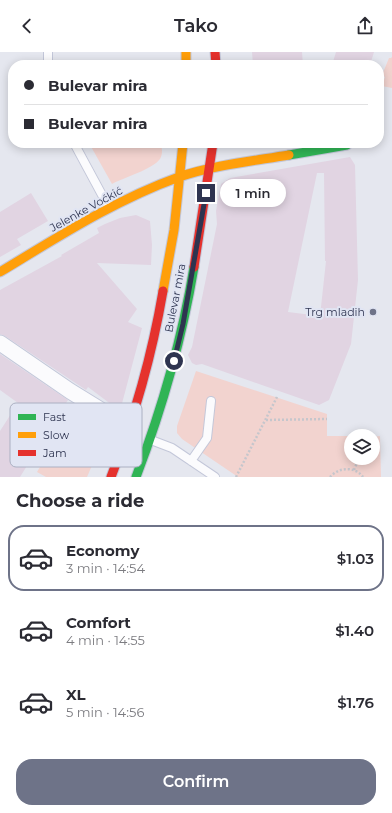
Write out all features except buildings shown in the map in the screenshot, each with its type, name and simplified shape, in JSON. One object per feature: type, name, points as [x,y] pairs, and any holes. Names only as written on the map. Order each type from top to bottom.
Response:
[{"type":"main road","name":"Bulevar mira","points":[[137,403],[155,338],[174,230],[183,148]]},
{"type":"main road","name":"Bulevar mira","points":[[142,461],[150,439],[183,324],[212,148]]},
{"type":"main road","name":"Jelenke Voćkić","points":[[0,272],[109,207],[180,176],[210,169],[330,148]]},
{"type":"main road","name":"Bulevar mira","points":[[111,477],[115,467]]},
{"type":"main road","name":"Bulevar mira","points":[[136,477],[140,467]]},
{"type":"street","points":[[0,343],[89,403]]},
{"type":"lane","points":[[77,148],[109,207]]},
{"type":"lane","points":[[191,461],[207,438],[211,401]]},
{"type":"lane","points":[[150,439],[172,448],[215,477]]},
{"type":"path","points":[[236,477],[277,398]]},
{"type":"path","points":[[266,420],[327,420]]},
{"type":"path","points":[[354,470],[356,465]]},
{"type":"path","points":[[330,477],[342,469],[354,470],[364,477]]},
{"type":"shaded area","points":[[392,57],[392,88],[384,86],[384,70],[389,58]]},
{"type":"shaded area","points":[[92,148],[162,148],[161,157],[156,163],[138,173],[112,184]]},
{"type":"shaded area","points":[[196,371],[327,414],[327,436],[344,436],[344,465],[380,465],[380,436],[381,477],[238,477],[182,439],[177,433],[177,426]]},
{"type":"shaded area","points":[[40,467],[91,467],[87,477],[46,477],[37,472]]},
{"type":"traffic: fast","points":[[289,155],[330,148]]},
{"type":"traffic: fast","points":[[142,460],[163,400],[184,321],[194,267]]},
{"type":"traffic: fast","points":[[136,477],[139,467]]},
{"type":"traffic: slow","points":[[186,52],[186,60]]},
{"type":"traffic: slow","points":[[163,291],[174,230],[182,148]]},
{"type":"traffic: slow","points":[[0,272],[87,220],[155,186],[206,169],[289,155]]},
{"type":"traffic: jam","points":[[215,52],[216,60]]},
{"type":"traffic: jam","points":[[194,267],[212,148]]},
{"type":"traffic: jam","points":[[137,403],[154,338],[163,291]]},
{"type":"traffic: jam","points":[[111,477],[115,467]]},
{"type":"place","name":"Trg mladih","points":[[373,312]]},
{"type":"route","points":[[174,361],[183,324],[206,193]]}]
